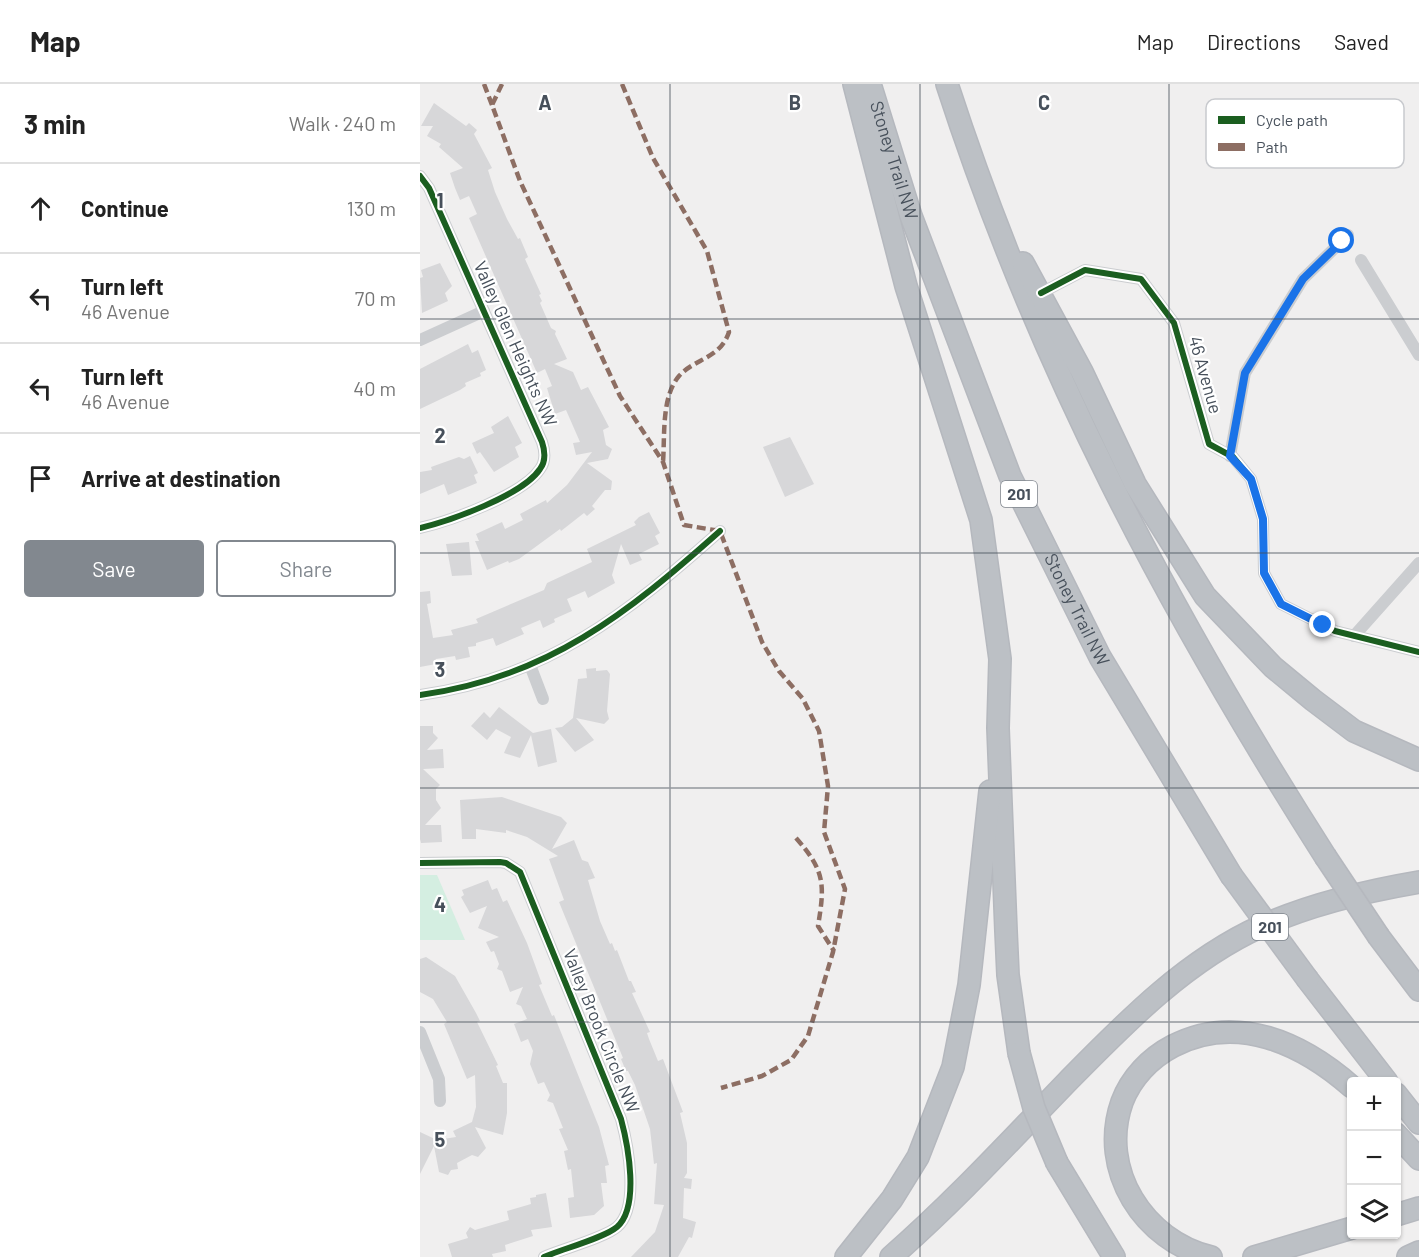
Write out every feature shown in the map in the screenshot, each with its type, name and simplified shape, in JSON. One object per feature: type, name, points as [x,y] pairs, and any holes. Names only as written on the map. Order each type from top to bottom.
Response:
[{"type":"highway","points":[[854,84],[906,286],[981,520],[1000,659],[998,728],[1008,975],[1019,1053],[1034,1108],[1057,1163],[1114,1257]]},
{"type":"highway","name":"Stoney Trail NW","points":[[870,84],[911,216],[1010,476],[1100,657],[1232,875],[1308,980],[1383,1077]]},
{"type":"highway","points":[[947,84],[984,195],[1065,390],[1129,522],[1246,732],[1379,937],[1419,990]]},
{"type":"highway","points":[[984,195],[1041,293],[1135,484],[1205,596],[1273,667],[1313,700],[1354,731],[1414,757]]},
{"type":"highway","points":[[846,1257],[892,1199],[918,1157],[953,1067],[969,985],[998,728]]},
{"type":"highway","points":[[891,1257],[986,1166],[1126,1021],[1199,963],[1261,926],[1332,901],[1419,882]]},
{"type":"highway","points":[[1211,1257],[1190,1252],[1155,1230],[1131,1200],[1121,1170],[1115,1135],[1122,1102],[1138,1074],[1156,1054],[1190,1038],[1216,1032],[1246,1032],[1275,1039],[1301,1051],[1347,1083]]},
{"type":"highway","points":[[1401,1100],[1419,1122]]},
{"type":"highway","points":[[1401,1139],[1418,1158]]},
{"type":"highway","points":[[1401,1213],[1419,1208]]},
{"type":"highway","points":[[1254,1257],[1347,1229]]},
{"type":"highway","points":[[1408,1257],[1419,1252]]},
{"type":"street","name":"Valley Glen Heights NW","points":[[420,176],[429,188],[542,442],[543,464],[526,481],[496,499],[451,519],[420,528]]},
{"type":"street","points":[[1230,456],[1245,373],[1303,279],[1348,235]]},
{"type":"street","points":[[1360,260],[1418,351]]},
{"type":"street","name":"46 Avenue","points":[[1041,293],[1085,270],[1142,279],[1174,322],[1209,444],[1230,456],[1251,479],[1263,519],[1264,573],[1281,604],[1335,631],[1419,652]]},
{"type":"street","points":[[420,340],[484,311]]},
{"type":"street","points":[[420,694],[465,686],[530,664],[576,643],[618,617],[720,531]]},
{"type":"street","points":[[1354,636],[1419,563]]},
{"type":"street","points":[[530,664],[543,699]]},
{"type":"street","name":"Valley Brook Circle NW","points":[[420,863],[500,862],[520,872],[621,1119],[629,1155],[629,1200],[623,1220],[612,1230],[544,1257]]},
{"type":"street","points":[[420,1032],[439,1079],[440,1101]]},
{"type":"green space","points":[[420,875],[437,875],[465,940],[420,940]]},
{"type":"building","points":[[434,103],[466,126],[469,123],[477,130],[474,134],[492,168],[488,170],[495,192],[507,219],[518,239],[520,238],[528,257],[525,259],[541,294],[539,295],[542,301],[540,303],[551,328],[556,331],[555,334],[567,359],[554,364],[573,372],[581,390],[588,387],[609,427],[603,430],[606,445],[612,449],[608,459],[587,463],[612,481],[611,490],[605,490],[592,506],[595,509],[587,516],[584,513],[519,559],[487,570],[475,541],[479,541],[476,534],[502,522],[505,529],[523,520],[520,514],[546,500],[547,503],[567,485],[592,452],[576,455],[573,443],[580,442],[566,410],[555,414],[547,388],[552,386],[545,369],[537,373],[469,218],[477,214],[469,196],[460,200],[455,188],[450,173],[463,168],[439,147],[441,144],[427,136],[433,126],[421,126]]},
{"type":"building","points":[[440,263],[452,286],[445,293],[448,301],[422,313],[420,278],[423,277],[421,270]]},
{"type":"building","points":[[468,344],[472,353],[478,350],[486,370],[480,373],[481,376],[465,383],[466,386],[460,390],[420,409],[420,369]]},
{"type":"building","points":[[508,416],[522,443],[515,447],[519,457],[494,472],[480,452],[477,454],[472,443],[494,433],[491,427]]},
{"type":"building","points":[[790,437],[814,484],[785,497],[763,447]]},
{"type":"building","points":[[470,456],[478,473],[474,475],[477,483],[448,495],[444,484],[420,494],[420,472],[432,470],[431,467],[459,457],[464,459]]},
{"type":"building","points":[[649,512],[660,533],[655,536],[659,544],[639,554],[642,560],[630,565],[621,544],[612,575],[615,583],[588,598],[585,591],[567,599],[572,611],[554,619],[555,622],[543,628],[540,620],[521,628],[524,634],[496,646],[493,638],[468,647],[470,657],[456,660],[455,656],[436,659],[436,664],[420,667],[420,592],[430,591],[431,603],[427,604],[433,638],[453,635],[451,630],[478,623],[476,619],[544,590],[547,583],[592,562],[587,549],[636,525],[634,522],[639,517]]},
{"type":"building","points":[[469,542],[472,575],[452,576],[446,544]]},
{"type":"building","points":[[596,668],[596,671],[607,670],[610,674],[607,711],[609,719],[604,724],[576,718],[594,740],[575,752],[555,728],[562,727],[573,718],[578,679],[587,678],[586,669]]},
{"type":"building","points":[[499,707],[533,733],[551,729],[557,762],[538,767],[531,735],[520,758],[504,753],[511,737],[496,729],[487,740],[471,726],[484,712],[490,718]]},
{"type":"building","points":[[420,726],[433,726],[433,733],[438,738],[427,750],[443,749],[444,768],[423,769],[440,785],[436,789],[436,800],[441,808],[425,825],[441,825],[442,842],[421,843],[420,839]]},
{"type":"building","points":[[502,797],[561,817],[567,823],[552,849],[574,840],[582,860],[588,862],[595,878],[588,880],[600,921],[610,944],[612,943],[615,951],[617,950],[629,981],[636,992],[632,993],[650,1032],[647,1033],[649,1039],[658,1061],[663,1059],[683,1112],[680,1113],[687,1143],[687,1173],[684,1178],[692,1179],[691,1189],[684,1188],[683,1218],[696,1222],[692,1238],[689,1237],[678,1257],[631,1257],[655,1232],[664,1205],[654,1204],[657,1163],[654,1164],[650,1129],[635,1085],[621,1059],[623,1058],[559,902],[564,900],[549,859],[558,856],[527,837],[506,830],[506,833],[476,829],[476,839],[462,839],[460,800]]},
{"type":"building","points":[[488,880],[492,890],[497,888],[503,902],[507,900],[527,943],[542,984],[539,985],[552,1016],[554,1015],[599,1127],[609,1165],[605,1166],[607,1183],[601,1183],[604,1206],[594,1215],[570,1218],[568,1198],[574,1197],[571,1169],[568,1170],[564,1151],[568,1150],[559,1129],[563,1128],[553,1103],[547,1101],[550,1095],[544,1082],[538,1084],[530,1064],[533,1051],[528,1039],[521,1042],[514,1024],[527,1019],[521,1006],[516,1004],[523,987],[510,992],[502,971],[497,969],[499,964],[494,951],[491,952],[486,942],[499,937],[478,928],[487,906],[470,913],[461,897],[464,895],[462,890]]},
{"type":"building","points":[[426,957],[455,976],[480,1021],[477,1022],[498,1065],[496,1066],[503,1083],[507,1083],[507,1113],[503,1135],[475,1127],[486,1148],[478,1157],[472,1155],[457,1163],[458,1169],[451,1170],[448,1175],[439,1172],[434,1146],[420,1174],[420,1132],[437,1140],[456,1137],[453,1131],[472,1122],[476,1107],[475,1075],[467,1079],[444,1024],[447,1022],[433,999],[420,992],[420,959]]},
{"type":"building","points":[[546,1193],[552,1227],[531,1230],[533,1236],[505,1245],[506,1251],[492,1254],[493,1257],[452,1257],[448,1244],[468,1238],[466,1233],[470,1227],[475,1230],[509,1220],[507,1211],[531,1204],[530,1198]]},
{"type":"marked path","points":[[484,84],[492,105]]},
{"type":"marked path","points":[[502,84],[492,105],[520,181],[620,396],[663,462],[684,525],[720,531],[762,642],[779,671],[803,699],[819,731],[828,786],[824,832],[845,889],[833,952],[808,1036],[791,1060],[762,1076],[721,1088]]},
{"type":"marked path","points":[[622,84],[653,158],[707,251],[729,332],[720,348],[685,370],[673,385],[665,418],[663,462]]},
{"type":"marked path","points":[[796,838],[818,869],[822,888],[818,926],[834,951]]},
{"type":"cycle path","points":[[420,176],[429,188],[544,449],[540,469],[518,488],[485,506],[420,528]]},
{"type":"cycle path","points":[[1041,293],[1085,270],[1141,279],[1174,323],[1209,444],[1233,457],[1251,479],[1263,519],[1264,573],[1281,604],[1335,631],[1419,652]]},
{"type":"cycle path","points":[[420,695],[466,686],[508,674],[583,637],[652,589],[720,531]]},
{"type":"cycle path","points":[[420,863],[500,862],[520,872],[621,1119],[627,1144],[630,1175],[630,1191],[624,1218],[617,1227],[603,1235],[544,1257]]},
{"type":"route","points":[[1323,625],[1281,604],[1264,573],[1263,519],[1251,479],[1230,456],[1245,373],[1303,279],[1342,241]]}]
